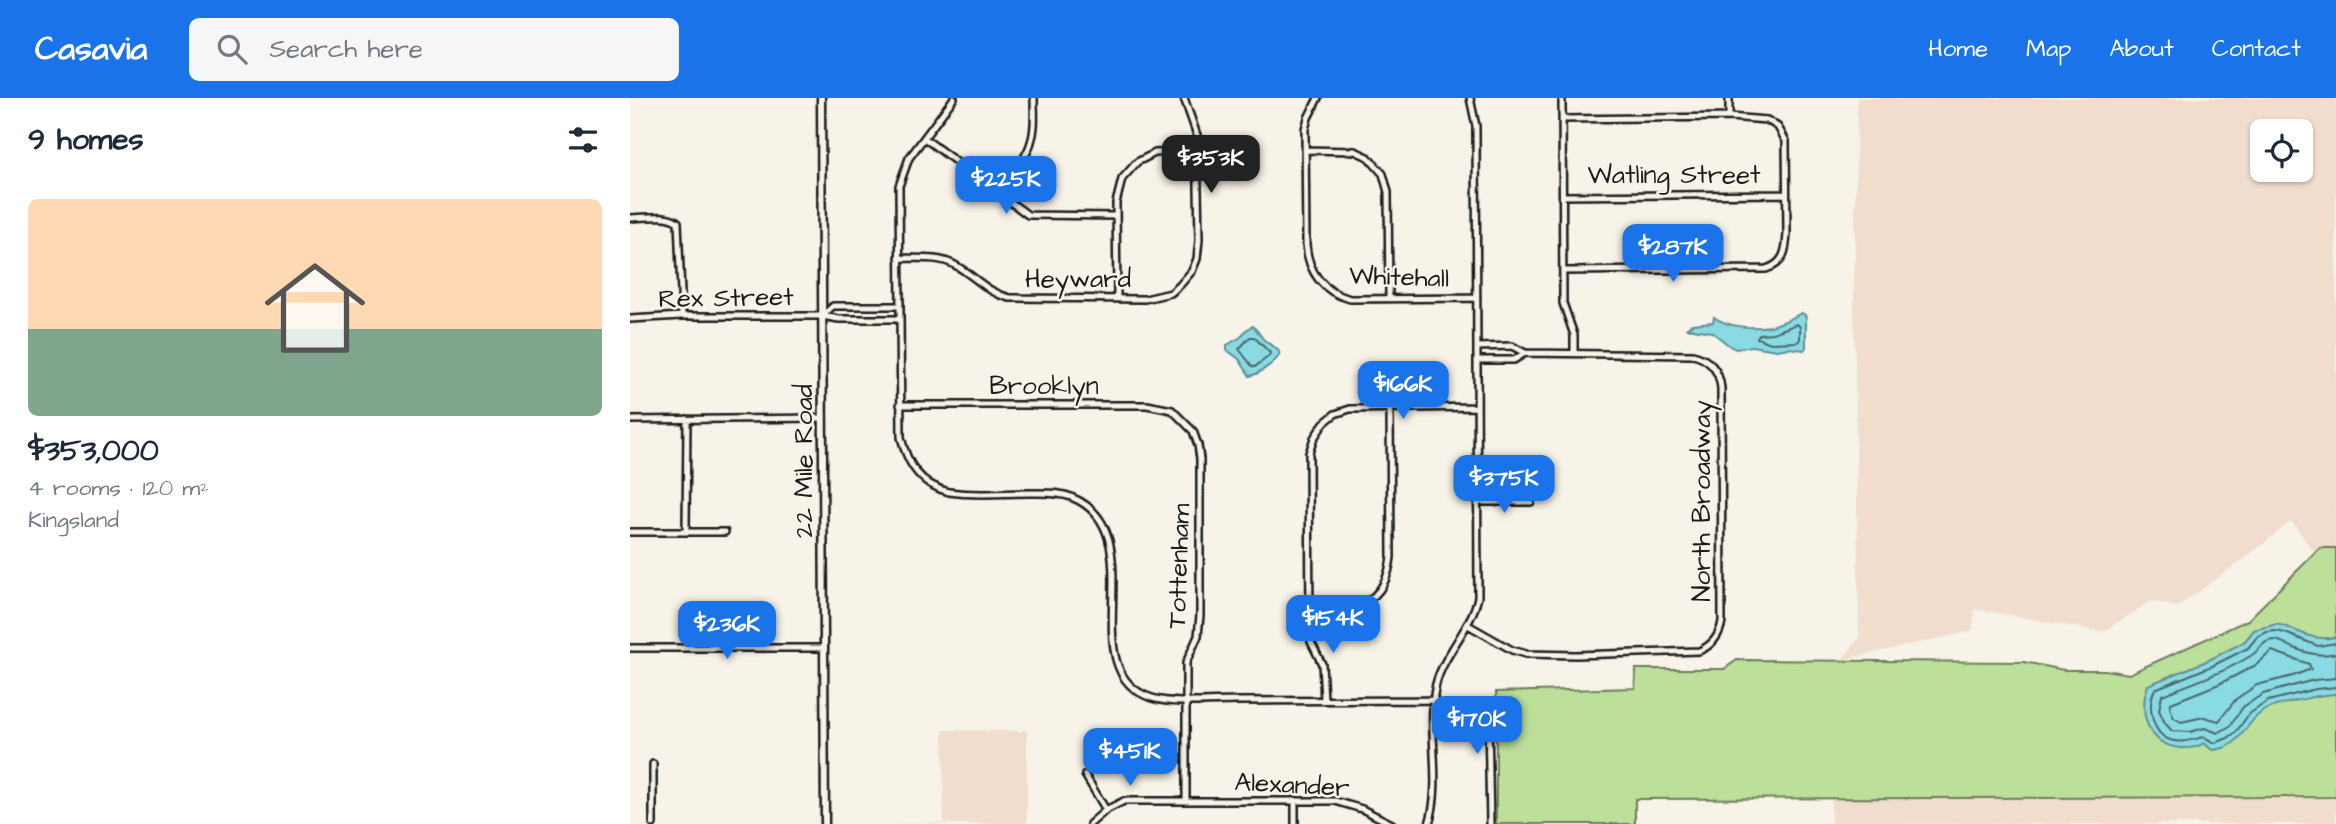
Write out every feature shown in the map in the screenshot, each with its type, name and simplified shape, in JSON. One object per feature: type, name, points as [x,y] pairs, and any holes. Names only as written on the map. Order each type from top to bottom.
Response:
[{"type":"street","name":"22 Mile Road","points":[[821,98],[825,824]]},
{"type":"street","points":[[954,98],[909,158],[900,179],[901,437],[908,461],[915,472],[932,486],[958,494],[1065,495],[1087,506],[1107,531],[1111,546],[1112,636],[1118,666],[1131,685],[1152,698],[1186,701],[1434,700]]},
{"type":"street","points":[[996,192],[1031,143],[1034,98]]},
{"type":"street","points":[[1117,298],[1116,216],[1117,195],[1122,179],[1137,162],[1160,152],[1198,151],[1195,128],[1184,98]]},
{"type":"street","points":[[1318,98],[1306,123],[1306,150],[1355,151],[1368,157],[1383,174],[1388,192],[1389,298]]},
{"type":"street","points":[[1429,824],[1433,798],[1434,700],[1439,676],[1468,625],[1478,597],[1476,126],[1470,98]]},
{"type":"street","points":[[1477,346],[1513,346],[1525,353],[1574,353],[1574,335],[1563,303],[1562,98]]},
{"type":"street","points":[[1729,98],[1729,117]]},
{"type":"street","points":[[1562,119],[1729,117],[1760,118],[1772,123],[1782,131],[1786,146],[1787,246],[1777,265],[1762,270],[1563,271]]},
{"type":"street","points":[[924,138],[1028,215],[1116,216]]},
{"type":"street","name":"Whitehall","points":[[1306,150],[1307,258],[1312,272],[1332,293],[1350,299],[1476,298]]},
{"type":"street","name":"Heyward","points":[[899,258],[936,259],[950,263],[989,290],[1010,299],[1153,298],[1171,293],[1192,271],[1197,259],[1198,151]]},
{"type":"street","name":"Watling Street","points":[[1563,195],[1786,194]]},
{"type":"street","points":[[630,218],[666,217],[677,220],[681,316]]},
{"type":"street","points":[[822,316],[833,306],[899,306]]},
{"type":"street","name":"Rex Street","points":[[630,319],[681,316],[822,316]]},
{"type":"street","points":[[822,316],[839,319],[899,319]]},
{"type":"street","points":[[1496,346],[1496,360]]},
{"type":"street","points":[[1477,360],[1514,360],[1525,353]]},
{"type":"street","name":"North Broadway","points":[[1468,625],[1512,650],[1526,654],[1687,653],[1703,649],[1715,640],[1721,630],[1721,384],[1717,373],[1710,363],[1700,356],[1574,353]]},
{"type":"street","name":"Brooklyn","points":[[901,405],[1147,405],[1172,410],[1183,419]]},
{"type":"street","points":[[1324,700],[1324,670],[1311,642],[1308,457],[1314,438],[1324,423],[1335,414],[1350,409],[1476,407]]},
{"type":"street","points":[[1310,612],[1340,612],[1361,606],[1376,594],[1389,575],[1390,408]]},
{"type":"street","points":[[630,420],[823,418]]},
{"type":"street","points":[[686,531],[687,419]]},
{"type":"street","name":"Tottenham","points":[[1183,419],[1193,431],[1200,472],[1200,630],[1186,663],[1186,800]]},
{"type":"street","points":[[1478,502],[1531,502]]},
{"type":"street","points":[[630,532],[725,532]]},
{"type":"street","points":[[630,648],[824,648]]},
{"type":"street","points":[[1434,717],[1488,719],[1490,824]]},
{"type":"street","points":[[653,764],[653,824]]},
{"type":"street","points":[[1084,775],[1106,810],[1090,824]]},
{"type":"street","points":[[1295,800],[1295,824]]},
{"type":"street","name":"Alexander","points":[[1106,810],[1124,802],[1295,800],[1345,803],[1392,824]]},
{"type":"shaded area","points":[[1857,98],[2336,98],[2336,548],[2320,548],[2315,553],[2291,521],[2177,607],[2151,601],[2103,632],[1975,609],[1972,631],[1842,660],[1859,638],[1854,307]]},
{"type":"shaded area","points":[[943,730],[1027,731],[1027,824],[887,824],[944,823]]},
{"type":"shaded area","points":[[2336,797],[2336,824],[1831,824],[1831,798]]},
{"type":"green space","points":[[2320,548],[2336,548],[2336,797],[1635,799],[1635,824],[1496,824],[1496,692],[1635,688],[1636,669],[1724,669],[1737,660],[2024,662],[2064,670],[2105,670],[2129,674],[2248,620]]},
{"type":"water","points":[[1802,313],[1806,316],[1804,350],[1752,346],[1736,349],[1712,332],[1687,328],[1692,324],[1713,322],[1714,317],[1733,325],[1763,327],[1778,324]]},
{"type":"water","points":[[1253,326],[1264,340],[1278,350],[1279,356],[1250,376],[1239,359],[1227,350],[1227,345]]},
{"type":"water","points":[[2277,624],[2312,637],[2336,637],[2336,694],[2298,700],[2268,709],[2255,718],[2236,741],[2222,748],[2212,750],[2204,743],[2191,748],[2170,746],[2154,735],[2145,717],[2148,685],[2209,660],[2244,642],[2254,630]]}]
